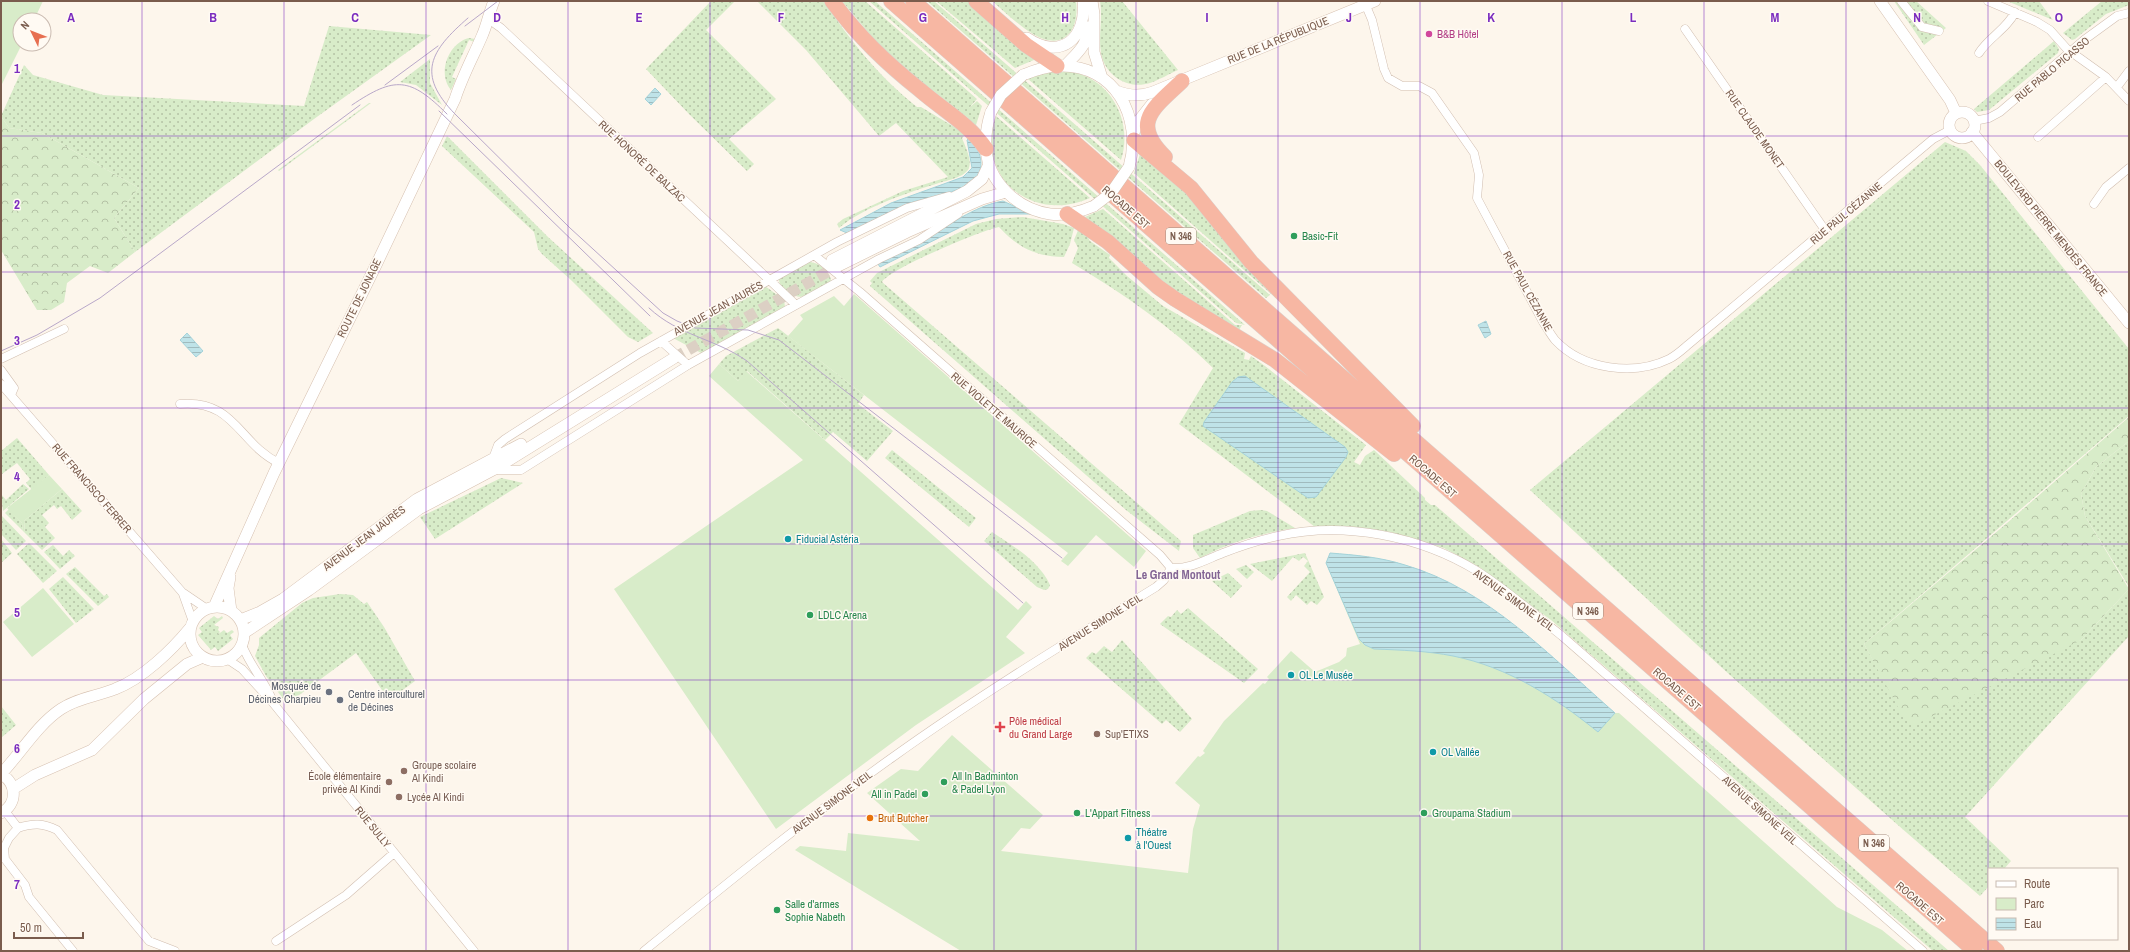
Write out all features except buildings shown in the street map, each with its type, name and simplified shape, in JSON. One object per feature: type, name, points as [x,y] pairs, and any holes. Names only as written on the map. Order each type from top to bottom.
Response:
[{"type":"highway","points":[[832,1],[854,31],[880,57],[968,127],[986,150]]},
{"type":"highway","name":"ROCADE EST","points":[[891,1],[1975,951]]},
{"type":"highway","name":"ROCADE EST","points":[[913,1],[1997,951]]},
{"type":"highway","points":[[976,1],[1026,45],[1061,66]]},
{"type":"highway","points":[[1182,81],[1154,109],[1149,118],[1148,128],[1151,142],[1181,171],[1191,188],[1251,262],[1398,412],[1445,457],[1450,472]]},
{"type":"highway","points":[[1134,137],[1191,188]]},
{"type":"highway","points":[[1067,214],[1108,242],[1158,287],[1275,360],[1405,462],[1421,466]]},
{"type":"main road","name":"ROUTE DE JONAGE","points":[[210,608],[232,568],[279,463],[377,263],[455,98],[488,22],[494,1]]},
{"type":"main road","name":"ROUTE DE JONAGE","points":[[488,22],[501,1]]},
{"type":"main road","points":[[1061,66],[1084,45],[1088,36],[1089,11],[1084,1]]},
{"type":"main road","points":[[1000,22],[1019,31],[1038,44],[1046,47],[1057,47],[1068,44],[1075,38],[1080,30],[1083,19],[1084,1]]},
{"type":"main road","points":[[1092,1],[1094,14],[1094,52],[1102,78]]},
{"type":"main road","points":[[1880,1],[1950,100],[1956,113]]},
{"type":"main road","name":"RUE DE LA RÉPUBLIQUE","points":[[1116,91],[1124,94],[1143,96],[1368,2]]},
{"type":"main road","points":[[1061,66],[1084,70],[1102,78],[1116,91],[1128,111],[1134,137],[1129,167],[1111,193],[1094,206],[1067,214],[1050,214],[1034,210],[1019,202],[1006,192],[996,179],[989,164],[986,150],[986,130],[991,112],[1001,94],[1023,75],[1040,68],[1061,66]]},
{"type":"main road","name":"RUE DE LA RÉPUBLIQUE","points":[[1134,137],[1137,123],[1145,111],[1161,96],[1182,81]]},
{"type":"main road","points":[[1961,112],[1969,114],[1973,127],[1960,137],[1950,130],[1951,118],[1956,113],[1961,112]]},
{"type":"main road","name":"BOULEVARD PIERRE MENDÈS FRANCE","points":[[1973,127],[2129,323]]},
{"type":"main road","name":"AVENUE JEAN JAURÈS","points":[[989,164],[982,179],[967,191],[835,263],[969,206],[982,199],[1006,192]]},
{"type":"main road","name":"AVENUE JEAN JAURÈS","points":[[244,633],[309,590],[419,508],[492,466],[671,355]]},
{"type":"main road","name":"AVENUE JEAN JAURÈS","points":[[240,620],[260,612],[283,599],[417,499],[492,466]]},
{"type":"main road","name":"ROUTE DE JONAGE","points":[[231,611],[228,588],[232,568]]},
{"type":"main road","points":[[3,812],[12,801],[13,789],[9,780],[1,774],[55,713],[71,703],[124,686],[174,646],[201,612],[210,608],[231,611],[240,620],[244,633],[242,645],[233,656],[227,659],[214,661],[203,657],[194,648],[190,635],[192,625]]},
{"type":"main road","points":[[13,789],[35,775],[92,750],[144,699],[187,664],[203,657]]},
{"type":"street","points":[[1901,1],[1922,28],[1939,31]]},
{"type":"street","points":[[1988,1],[2037,22],[2050,30],[2071,52],[2106,77],[2129,101]]},
{"type":"street","name":"RUE PAUL CÉZANNE","points":[[1368,2],[1384,70],[1388,78],[1396,84],[1402,86],[1419,86],[1432,94],[1474,153],[1479,175],[1477,198],[1543,322],[1555,340],[1568,350],[1582,358],[1603,366],[1627,368],[1646,367],[1670,358],[1690,344],[1933,139],[1950,130]]},
{"type":"street","points":[[1979,52],[1987,41],[2010,22],[2015,12]]},
{"type":"street","name":"RUE PABLO PICASSO","points":[[1973,127],[2000,112],[2071,52],[2117,16],[2129,13]]},
{"type":"street","name":"RUE HONORÉ DE BALZAC","points":[[488,22],[796,305]]},
{"type":"street","name":"RUE CLAUDE MONET","points":[[1685,29],[1825,230]]},
{"type":"street","points":[[2117,87],[2129,71]]},
{"type":"street","points":[[2038,137],[2106,77]]},
{"type":"street","points":[[2094,204],[2106,187],[2129,168]]},
{"type":"street","name":"AVENUE JEAN JAURÈS","points":[[967,191],[907,208],[814,255],[661,341],[505,439],[498,445],[492,466],[521,470],[688,365],[843,279],[919,240],[969,206]]},
{"type":"street","name":"RUE VIOLETTE MAURICE","points":[[814,255],[1160,554],[1171,568]]},
{"type":"street","points":[[1,359],[64,329]]},
{"type":"street","points":[[661,341],[688,365]]},
{"type":"street","points":[[1,370],[14,388],[11,395]]},
{"type":"street","name":"RUE FRANCISCO FERRER","points":[[1,384],[182,592],[210,608]]},
{"type":"street","points":[[180,404],[194,403],[210,407],[227,415],[267,457],[279,463]]},
{"type":"street","name":"AVENUE SIMONE VEIL","points":[[644,951],[796,829],[892,757],[1040,658],[1156,588],[1164,580],[1171,568],[1184,569],[1196,566],[1247,543],[1279,535],[1335,531],[1385,536],[1420,545],[1449,557],[1489,580],[1562,636],[1923,951]]},
{"type":"street","name":"RUE FRANCISCO FERRER","points":[[182,592],[192,625]]},
{"type":"street","name":"RUE SULLY","points":[[242,645],[248,663],[265,684],[273,703]]},
{"type":"street","name":"RUE SULLY","points":[[227,659],[242,669],[273,703],[474,951]]},
{"type":"street","points":[[3,812],[18,828]]},
{"type":"street","points":[[73,951],[29,897],[25,885],[5,859],[4,848],[18,828],[32,823],[46,824],[57,830],[148,941],[175,951]]},
{"type":"street","points":[[276,941],[346,895],[394,853]]},
{"type":"green space","points":[[1,1],[43,1],[38,12],[12,12],[12,52],[18,52],[1,86]]},
{"type":"green space","points":[[711,1],[735,1],[706,30],[776,99],[729,139],[754,164],[747,171],[646,69]]},
{"type":"green space","points":[[757,1],[823,1],[866,57],[902,95],[917,107],[921,107],[966,134],[962,138],[970,161],[967,171],[957,177],[888,200],[862,213],[839,228],[837,224],[843,219],[903,191],[948,177],[896,123],[879,136],[806,50]]},
{"type":"green space","points":[[842,1],[865,1],[977,99],[969,108],[977,101],[982,106],[976,125],[974,126],[968,118],[918,79],[878,44]]},
{"type":"green space","points":[[869,1],[875,1],[1245,325],[1236,323]]},
{"type":"green space","points":[[927,1],[934,1],[1270,295],[1266,298]]},
{"type":"green space","points":[[936,1],[968,1],[996,27],[1033,57],[1034,60],[1015,68]]},
{"type":"green space","points":[[992,1],[1076,1],[1077,12],[1072,29],[1067,36],[1053,41],[1044,39],[1022,27]]},
{"type":"green space","points":[[1100,1],[1122,1],[1178,70],[1153,82],[1142,85],[1126,83],[1112,74],[1103,61],[1101,53]]},
{"type":"green space","points":[[1894,1],[1916,1],[1946,28],[1924,45]]},
{"type":"green space","points":[[2007,1],[2039,1],[2053,20]]},
{"type":"green space","points":[[2102,1],[2129,1],[2129,5],[2106,14],[2075,39],[2072,40],[2063,33]]},
{"type":"green space","points":[[329,26],[431,35],[314,119],[135,252],[114,218],[139,188],[42,133],[9,128],[1,116],[24,65],[33,75],[103,95],[304,106]]},
{"type":"green space","points":[[469,38],[475,39],[474,42],[469,40],[452,77],[456,79],[451,90],[445,76],[447,60],[450,52],[455,46]]},
{"type":"green space","points":[[2054,41],[2059,49],[2058,53],[1989,110],[1977,112],[1974,109]]},
{"type":"green space","points":[[430,59],[430,83],[442,105],[416,85],[400,82]]},
{"type":"green space","points":[[1043,72],[1074,72],[1088,77],[1109,94],[1117,106],[1122,119],[1124,146],[1121,160],[1028,79]]},
{"type":"green space","points":[[371,103],[279,171],[278,170]]},
{"type":"green space","points":[[1,116],[9,128],[42,133],[139,188],[114,218],[135,252],[108,273],[90,266],[67,283],[64,302],[51,310],[37,310],[1,250]]},
{"type":"green space","points":[[996,116],[1090,198],[1068,204],[1048,205],[1029,200],[1013,190],[1001,176],[994,158],[992,138]]},
{"type":"green space","points":[[447,136],[548,237],[653,333],[638,342],[628,337],[571,280],[542,254],[538,249],[534,232],[442,146]]},
{"type":"green space","points":[[1945,142],[1966,151],[1980,165],[2129,349],[2129,416],[1864,644],[1888,687],[2081,640],[2129,589],[2129,636],[1965,817],[2011,861],[2005,868],[1988,868],[1988,887],[1980,896],[1753,696],[1530,490]]},
{"type":"green space","points":[[1140,154],[1181,187],[1295,315],[1134,173]]},
{"type":"green space","points":[[1103,209],[1235,325],[1242,325],[1239,330],[1196,308],[1085,217]]},
{"type":"green space","points":[[1023,217],[1063,224],[1074,228],[1070,244],[1064,257],[1054,257],[1028,250],[1013,240],[999,227],[956,242],[901,268],[888,276],[882,282],[1181,541],[1179,551],[1126,510],[870,286],[872,283],[870,281],[877,273],[976,224],[996,219]]},
{"type":"green space","points":[[1079,228],[1086,234],[1090,241],[1110,255],[1109,258],[1127,276],[1163,306],[1245,353],[1244,359],[1249,360],[1251,356],[1366,445],[1354,462],[1360,465],[1365,456],[1374,450],[1425,498],[1425,500],[1431,505],[1435,505],[1949,951],[1933,951],[1551,620],[1479,567],[1444,548],[1390,532],[1347,526],[1315,527],[1179,424],[1213,368],[1181,339],[1146,311],[1072,263],[1078,248],[1074,240]]},
{"type":"green space","points":[[809,262],[812,262],[826,270],[831,280],[829,284],[812,294],[802,297],[791,294],[781,286],[779,279]]},
{"type":"green space","points":[[765,286],[784,300],[785,307],[703,354],[673,338]]},
{"type":"green space","points":[[854,294],[1146,551],[1134,567],[1096,535],[1068,566],[1061,561],[1068,553],[788,336],[803,319],[800,315],[834,296],[844,306]]},
{"type":"green space","points":[[778,328],[864,395],[858,404],[893,431],[867,461],[833,432],[825,440],[747,371],[738,381],[719,364],[726,356]]},
{"type":"green space","name":"LDLC Arena","points":[[719,364],[738,381],[746,371],[1018,610],[1026,601],[1032,607],[1006,637],[1025,653],[916,725],[776,829],[614,589],[803,460],[709,376]]},
{"type":"green space","points":[[2129,417],[2129,441],[2096,467],[2081,494],[2085,516],[2129,589],[2081,640],[1913,726],[1899,709],[1864,644]]},
{"type":"green space","points":[[17,438],[49,475],[32,490],[26,483],[30,479],[17,463],[2,474],[1,477],[1,451]]},
{"type":"green space","points":[[2129,441],[2129,587],[2085,516],[2081,494],[2096,467]]},
{"type":"green space","points":[[892,450],[976,518],[969,527],[885,458]]},
{"type":"green space","points":[[49,475],[62,489],[24,521],[25,533],[23,531],[22,523],[7,508]]},
{"type":"green space","points":[[501,478],[523,483],[435,539],[420,517]]},
{"type":"green space","points":[[23,484],[29,489],[3,511],[1,494],[6,500]]},
{"type":"green space","points":[[62,489],[82,511],[72,520],[61,506],[57,509],[54,505],[42,515],[49,523],[45,527],[55,538],[42,550],[25,533],[24,521]]},
{"type":"green space","points":[[9,509],[22,523],[23,531],[5,513]]},
{"type":"green space","points":[[1250,511],[1267,511],[1295,528],[1246,539],[1223,547],[1200,558],[1193,548],[1193,535]]},
{"type":"green space","points":[[2,516],[26,541],[16,550],[1,534]]},
{"type":"green space","points":[[992,532],[1032,561],[1045,576],[1050,585],[1048,589],[1044,590],[1037,587],[984,541]]},
{"type":"green space","points":[[1,539],[12,553],[1,563]]},
{"type":"green space","points":[[29,543],[57,571],[43,583],[17,554]]},
{"type":"green space","points":[[53,545],[63,556],[69,550],[75,556],[60,569],[44,552]]},
{"type":"green space","points":[[1305,553],[1324,597],[1317,605],[1311,601],[1307,605],[1296,595],[1291,601],[1287,597],[1310,572],[1304,566],[1308,561],[1303,557],[1299,561],[1293,557],[1272,581],[1250,564]]},
{"type":"green space","name":"OL Vallée","points":[[1330,553],[1377,558],[1405,565],[1435,576],[1464,591],[1491,608],[1542,649],[1615,713],[1619,713],[1837,907],[1882,930],[1908,951],[961,951],[795,850],[800,846],[846,851],[848,833],[920,841],[867,793],[901,769],[918,771],[952,735],[1043,815],[1030,829],[1021,828],[1001,851],[1188,873],[1193,829],[1200,805],[1175,783],[1198,756],[1200,757],[1205,753],[1203,751],[1224,721],[1263,683],[1265,684],[1269,679],[1267,677],[1291,651],[1315,672],[1339,662],[1346,656],[1347,648],[1360,644],[1326,563]]},
{"type":"green space","points":[[1246,565],[1254,572],[1247,579],[1236,569]]},
{"type":"green space","points":[[75,567],[104,596],[107,594],[109,597],[98,606],[66,574]]},
{"type":"green space","points":[[1228,573],[1242,586],[1231,598],[1212,581]]},
{"type":"green space","points":[[63,577],[94,609],[76,623],[49,589]]},
{"type":"green space","points":[[43,588],[74,624],[32,657],[3,622]]},
{"type":"green space","points":[[340,594],[353,595],[364,604],[367,602],[384,627],[415,681],[389,700],[356,653],[287,704],[266,676],[255,656],[259,645],[259,638],[302,603],[313,598]]},
{"type":"green space","points":[[1188,608],[1258,669],[1244,683],[1160,624],[1168,616],[1171,617],[1177,610],[1181,614]]},
{"type":"green space","points":[[214,616],[218,619],[222,616],[223,618],[214,625],[219,627],[218,630],[220,632],[217,635],[224,630],[227,633],[232,630],[234,632],[230,635],[233,639],[218,651],[215,647],[211,650],[198,635],[202,632],[199,628]]},
{"type":"green space","points":[[1122,640],[1192,719],[1180,732],[1166,720],[1162,724],[1086,658],[1092,652],[1096,654],[1104,646],[1112,652]]},
{"type":"green space","points":[[1,706],[16,725],[1,738]]},
{"type":"water","points":[[655,88],[661,94],[651,105],[645,99]]},
{"type":"water","points":[[970,137],[976,146],[981,161],[980,171],[971,182],[956,190],[910,203],[847,233],[840,230],[891,203],[963,177],[972,168],[967,140]]},
{"type":"water","points":[[1003,201],[1031,214],[999,214],[973,221],[880,267],[878,264],[918,244],[972,212],[982,207]]},
{"type":"water","points":[[1486,321],[1491,334],[1485,338],[1478,325]]},
{"type":"water","points":[[187,333],[203,351],[196,357],[180,340]]},
{"type":"water","points":[[1245,376],[1345,447],[1348,452],[1346,457],[1316,497],[1308,498],[1203,426],[1204,422],[1232,382],[1238,377]]},
{"type":"water","points":[[1330,553],[1396,562],[1435,576],[1464,591],[1518,627],[1615,713],[1598,732],[1565,707],[1530,685],[1493,668],[1473,661],[1444,654],[1374,649],[1365,645],[1359,639],[1326,563]]},
{"type":"tunnel","points":[[674,358],[838,266]]},
{"type":"tram line","points":[[465,26],[498,1]]},
{"type":"tram line","points":[[468,18],[444,41],[437,52],[433,63],[432,75],[435,87],[443,100],[455,114],[570,228],[663,313],[677,321],[695,328],[748,330],[779,340],[1062,558]]},
{"type":"tram line","points":[[385,85],[438,46]]},
{"type":"tram line","points":[[352,105],[380,89],[391,85],[402,85],[412,87],[423,93],[447,114]]},
{"type":"tram line","points":[[1,351],[37,335],[100,298],[360,105]]},
{"type":"tram line","points":[[439,111],[650,316]]},
{"type":"tram line","points":[[649,308],[672,325],[735,353],[747,361],[1023,603]]},
{"type":"place","name":"B&B Hôtel","points":[[1429,34]]},
{"type":"place","name":"Basic-Fit","points":[[1294,236]]},
{"type":"place","name":"Fiducial Astéria","points":[[788,539]]},
{"type":"place","name":"LDLC Arena","points":[[810,615]]},
{"type":"place","name":"OL Le Musée","points":[[1291,675]]},
{"type":"place","name":"Mosquée de Décines Charpieu","points":[[329,692]]},
{"type":"place","name":"Centre interculturel de Décines","points":[[340,700]]},
{"type":"place","name":"Pôle médical du Grand Large","points":[[1000,727]]},
{"type":"place","name":"Sup'ETIXS","points":[[1097,734]]},
{"type":"place","name":"OL Vallée","points":[[1433,752]]},
{"type":"place","name":"Groupe scolaire Al Kindi","points":[[404,771]]},
{"type":"place","name":"École élémentaire privée Al Kindi","points":[[389,782]]},
{"type":"place","name":"All In Badminton & Padel Lyon","points":[[944,782]]},
{"type":"place","name":"All in Padel","points":[[925,794]]},
{"type":"place","name":"Lycée Al Kindi","points":[[399,797]]},
{"type":"place","name":"L'Appart Fitness","points":[[1077,813]]},
{"type":"place","name":"Groupama Stadium","points":[[1424,813]]},
{"type":"place","name":"Brut Butcher","points":[[870,818]]},
{"type":"place","name":"Théatre à l'Ouest","points":[[1128,838]]},
{"type":"place","name":"Salle d'armes Sophie Nabeth","points":[[777,910]]},
{"type":"district","name":"Le Grand Montout","points":[[1178,575]]}]
